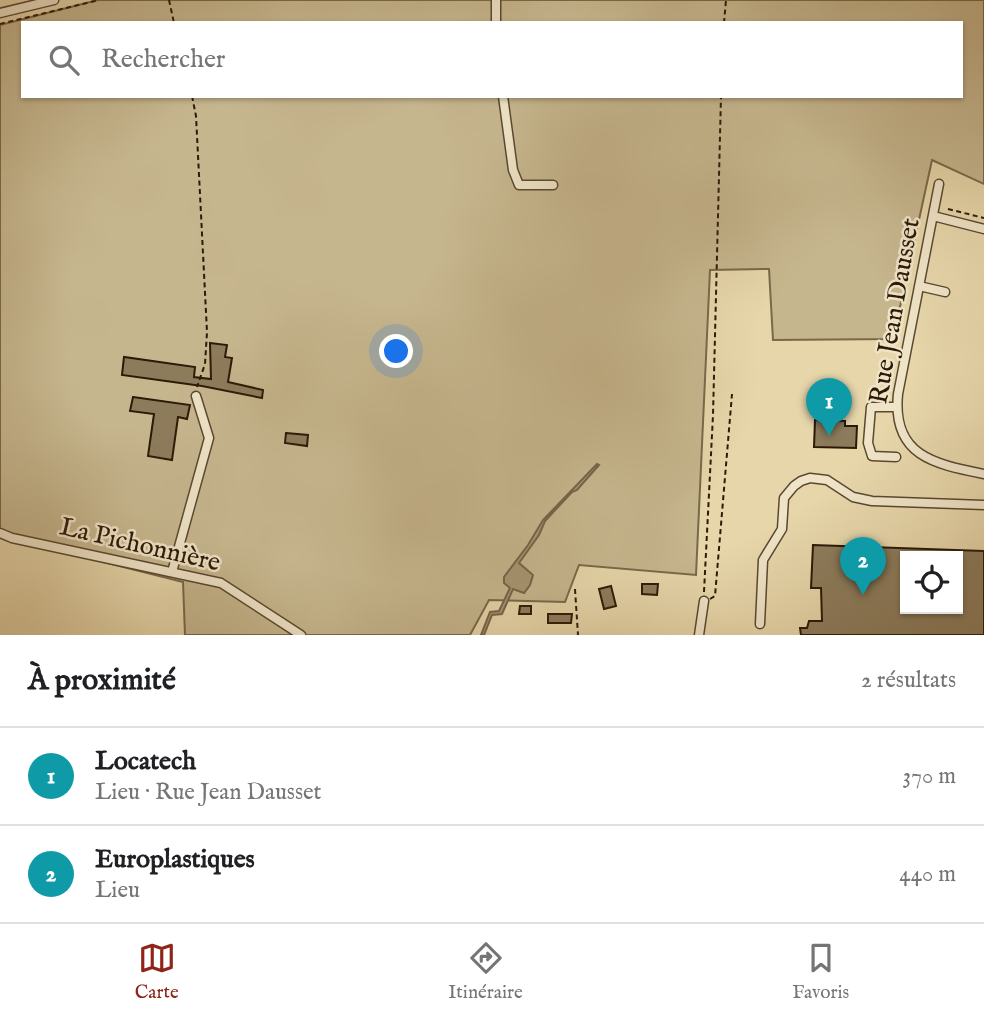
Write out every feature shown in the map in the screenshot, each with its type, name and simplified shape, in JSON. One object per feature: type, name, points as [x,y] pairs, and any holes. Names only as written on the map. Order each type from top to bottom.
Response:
[{"type":"street","points":[[0,13],[54,0]]},
{"type":"street","points":[[496,0],[496,21]]},
{"type":"street","points":[[503,98],[513,170],[519,185],[552,185]]},
{"type":"street","name":"Rue Jean Dausset","points":[[939,184],[897,407],[898,420],[905,440],[919,454],[939,464],[984,474]]},
{"type":"street","points":[[933,216],[984,229]]},
{"type":"street","points":[[919,286],[945,292]]},
{"type":"street","points":[[172,572],[209,438],[196,396]]},
{"type":"street","points":[[896,457],[873,456],[868,443],[871,407],[897,407]]},
{"type":"street","points":[[760,624],[763,560],[782,529],[784,498],[794,485],[818,478],[827,480],[853,497],[872,501],[984,505]]},
{"type":"street","name":"La Pichonnière","points":[[0,533],[12,538],[221,583],[301,635]]},
{"type":"street","points":[[699,635],[704,601]]},
{"type":"path","points":[[0,24],[99,0]]},
{"type":"path","points":[[169,0],[174,21]]},
{"type":"path","points":[[724,21],[726,0]]},
{"type":"path","points":[[192,98],[196,116],[206,332],[205,364],[197,382],[196,396]]},
{"type":"path","points":[[720,98],[712,415],[704,601],[716,596],[732,394]]},
{"type":"path","points":[[948,209],[984,218]]},
{"type":"path","points":[[575,589],[578,635]]},
{"type":"shaded area","points":[[98,0],[984,0],[984,184],[932,160],[893,339],[773,340],[769,269],[710,270],[696,575],[579,565],[565,602],[489,600],[470,635],[185,635],[183,582],[0,536],[0,25]]},
{"type":"shaded area","points":[[597,464],[599,465],[577,490],[545,521],[539,535],[519,563],[533,575],[530,585],[524,593],[513,589],[502,614],[492,615],[484,635],[481,635],[490,612],[499,611],[510,588],[504,583],[504,577],[543,520]]},
{"type":"building","points":[[210,343],[227,345],[225,357],[232,358],[228,382],[263,390],[262,398],[202,386],[122,375],[124,357],[195,367],[194,377],[211,379]]},
{"type":"building","points":[[133,397],[190,405],[187,419],[178,417],[172,460],[148,456],[154,414],[130,411]]},
{"type":"building","points":[[815,420],[845,421],[845,426],[857,426],[856,448],[814,447]]},
{"type":"building","points":[[286,433],[308,435],[307,446],[285,443]]},
{"type":"building","points":[[813,545],[984,551],[984,635],[801,635],[800,628],[807,628],[809,621],[822,621],[821,588],[811,588]]},
{"type":"building","points":[[642,584],[658,584],[657,595],[642,594]]},
{"type":"building","points":[[611,586],[616,606],[604,609],[599,589]]},
{"type":"building","points":[[520,606],[531,606],[531,614],[519,614]]},
{"type":"building","points":[[548,614],[572,614],[571,623],[548,623]]},
{"type":"place","name":"Locatech","points":[[829,436]]},
{"type":"place","name":"Europlastiques","points":[[863,595]]}]
